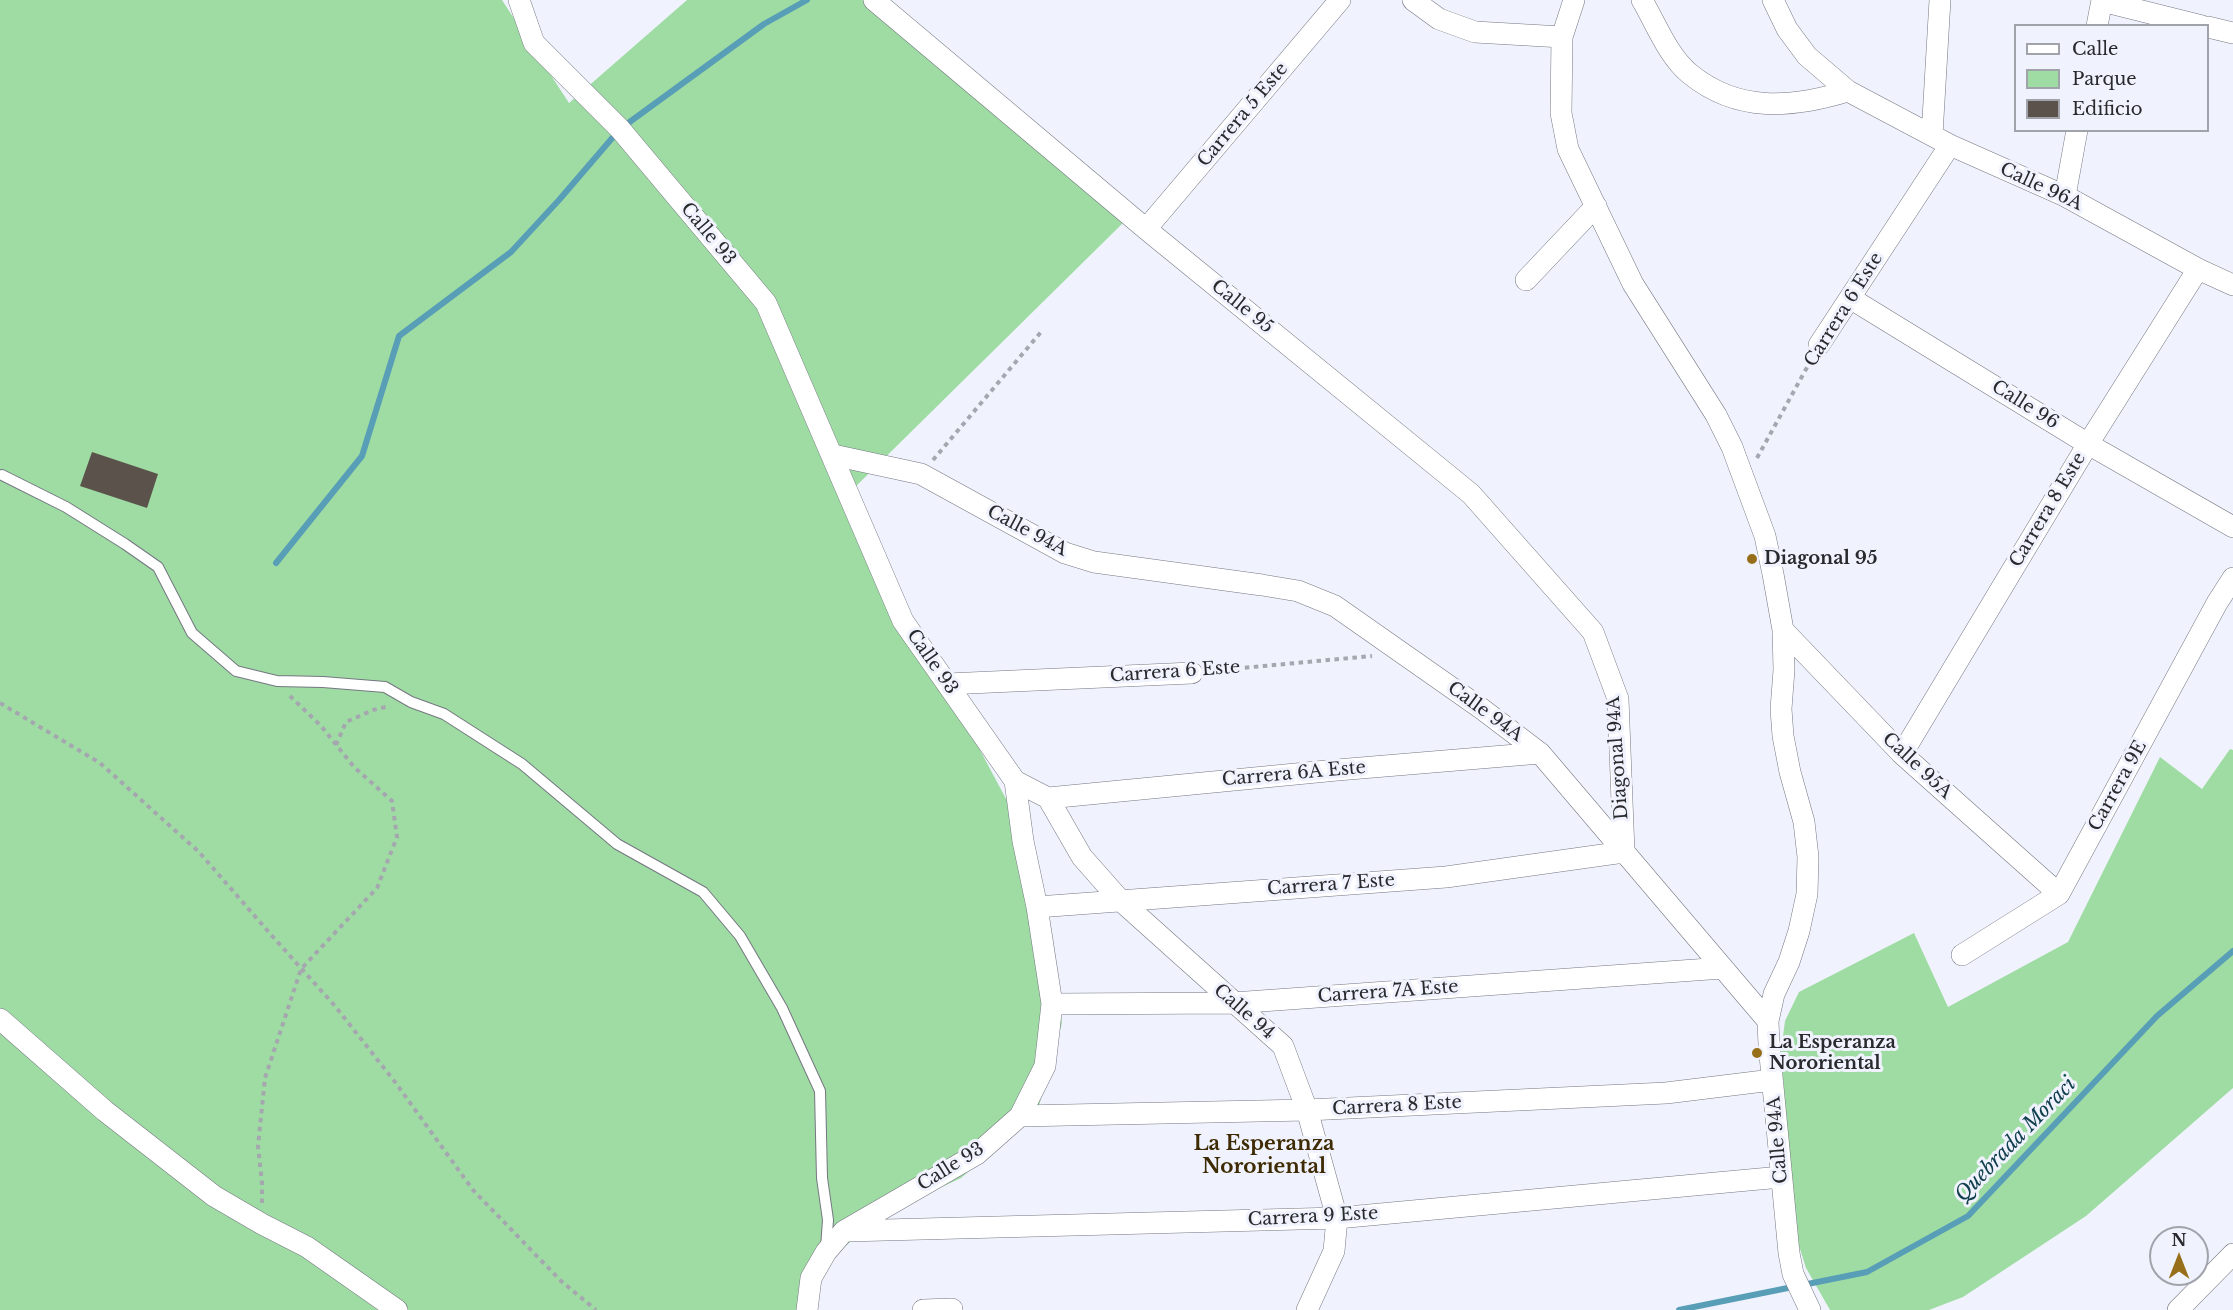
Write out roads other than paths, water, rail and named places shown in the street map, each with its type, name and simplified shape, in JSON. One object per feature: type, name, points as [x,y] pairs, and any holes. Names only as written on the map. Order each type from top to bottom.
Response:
[{"type":"street","name":"Calle 93","points":[[519,0],[534,43],[620,129],[766,303],[903,621],[1015,781],[1023,841],[1037,907],[1052,1004],[1045,1066],[1020,1116],[977,1154],[844,1232],[826,1252],[811,1278],[807,1310]]},
{"type":"street","name":"Calle 95","points":[[874,0],[1146,229],[1471,494],[1593,632]]},
{"type":"street","name":"Carrera 5 Este","points":[[1146,229],[1340,0]]},
{"type":"street","points":[[1413,0],[1439,19],[1475,32],[1562,37]]},
{"type":"street","points":[[1574,0],[1562,37],[1561,114],[1568,148],[1633,284],[1716,415],[1732,447],[1765,536],[1783,630],[1784,670],[1781,709],[1783,736],[1804,822],[1808,857],[1807,894],[1799,931],[1789,962],[1774,994],[1768,1021]]},
{"type":"street","points":[[1642,0],[1674,56],[1689,73],[1719,91],[1749,102],[1778,105],[1816,101],[1848,91]]},
{"type":"street","name":"Calle 96A","points":[[1773,0],[1787,29],[1807,56],[1848,91],[1941,140],[2065,196],[2198,269],[2233,285]]},
{"type":"street","points":[[1940,0],[1941,140]]},
{"type":"street","points":[[2097,24],[2102,0],[2194,24]]},
{"type":"street","points":[[2209,27],[2233,33]]},
{"type":"street","points":[[2065,196],[2078,132]]},
{"type":"street","name":"Carrera 6 Este","points":[[1819,345],[1850,298],[1941,140]]},
{"type":"street","points":[[1526,280],[1596,206]]},
{"type":"street","name":"Carrera 8 Este","points":[[1902,754],[2088,444],[2198,269]]},
{"type":"street","name":"Calle 96","points":[[1850,298],[2088,444],[2233,527]]},
{"type":"street","name":"Calle 94A","points":[[833,455],[921,474],[1065,553],[1094,562],[1298,591],[1335,606],[1540,753],[1768,1021],[1789,1253],[1793,1274],[1808,1305]]},
{"type":"street","name":"Carrera 9E","points":[[1962,955],[2059,894],[2217,603],[2233,578]]},
{"type":"street","name":"Calle 95A","points":[[1783,630],[1902,754],[2059,894]]},
{"type":"street","name":"Diagonal 94A","points":[[1593,632],[1617,699],[1624,852]]},
{"type":"street","name":"Carrera 6 Este","points":[[947,684],[1192,673]]},
{"type":"street","name":"Carrera 6A Este","points":[[1048,798],[1540,753]]},
{"type":"street","points":[[1015,781],[1048,798]]},
{"type":"street","name":"Calle 94","points":[[1048,798],[1082,857],[1120,900],[1283,1046],[1307,1110],[1337,1218],[1334,1251],[1307,1310]]},
{"type":"street","name":"Carrera 7 Este","points":[[1037,907],[1446,877],[1624,852]]},
{"type":"street","name":"Carrera 7A Este","points":[[1052,1004],[1233,1003],[1723,968]]},
{"type":"street","points":[[0,1019],[105,1111],[214,1196],[307,1247],[397,1310]]},
{"type":"street","name":"Carrera 8 Este","points":[[1020,1116],[1307,1110],[1666,1093],[1772,1080]]},
{"type":"street","name":"Carrera 9 Este","points":[[844,1232],[1337,1218],[1781,1177]]},
{"type":"street","points":[[2178,1310],[2228,1266]]},
{"type":"street","points":[[923,1310],[952,1309]]},
{"type":"lane","points":[[2,475],[66,507],[158,567],[192,633],[236,671],[277,681],[386,687],[411,702],[444,714],[513,758],[617,844],[703,892],[740,936],[782,1008],[820,1091],[822,1178],[828,1220],[826,1252]]},
{"type":"waterway","points":[[276,563],[362,456],[399,336],[511,252],[620,129],[764,24],[807,0]]},
{"type":"waterway","name":"Quebrada Moraci","points":[[1679,1310],[1867,1272],[1968,1216],[2157,1016],[2233,951]]},
{"type":"place","name":"Diagonal 95","points":[[1752,559]]},
{"type":"place","name":"La Esperanza Nororiental","points":[[1757,1053]]},
{"type":"district","name":"La Esperanza Nororiental","points":[[1264,1156]]}]
